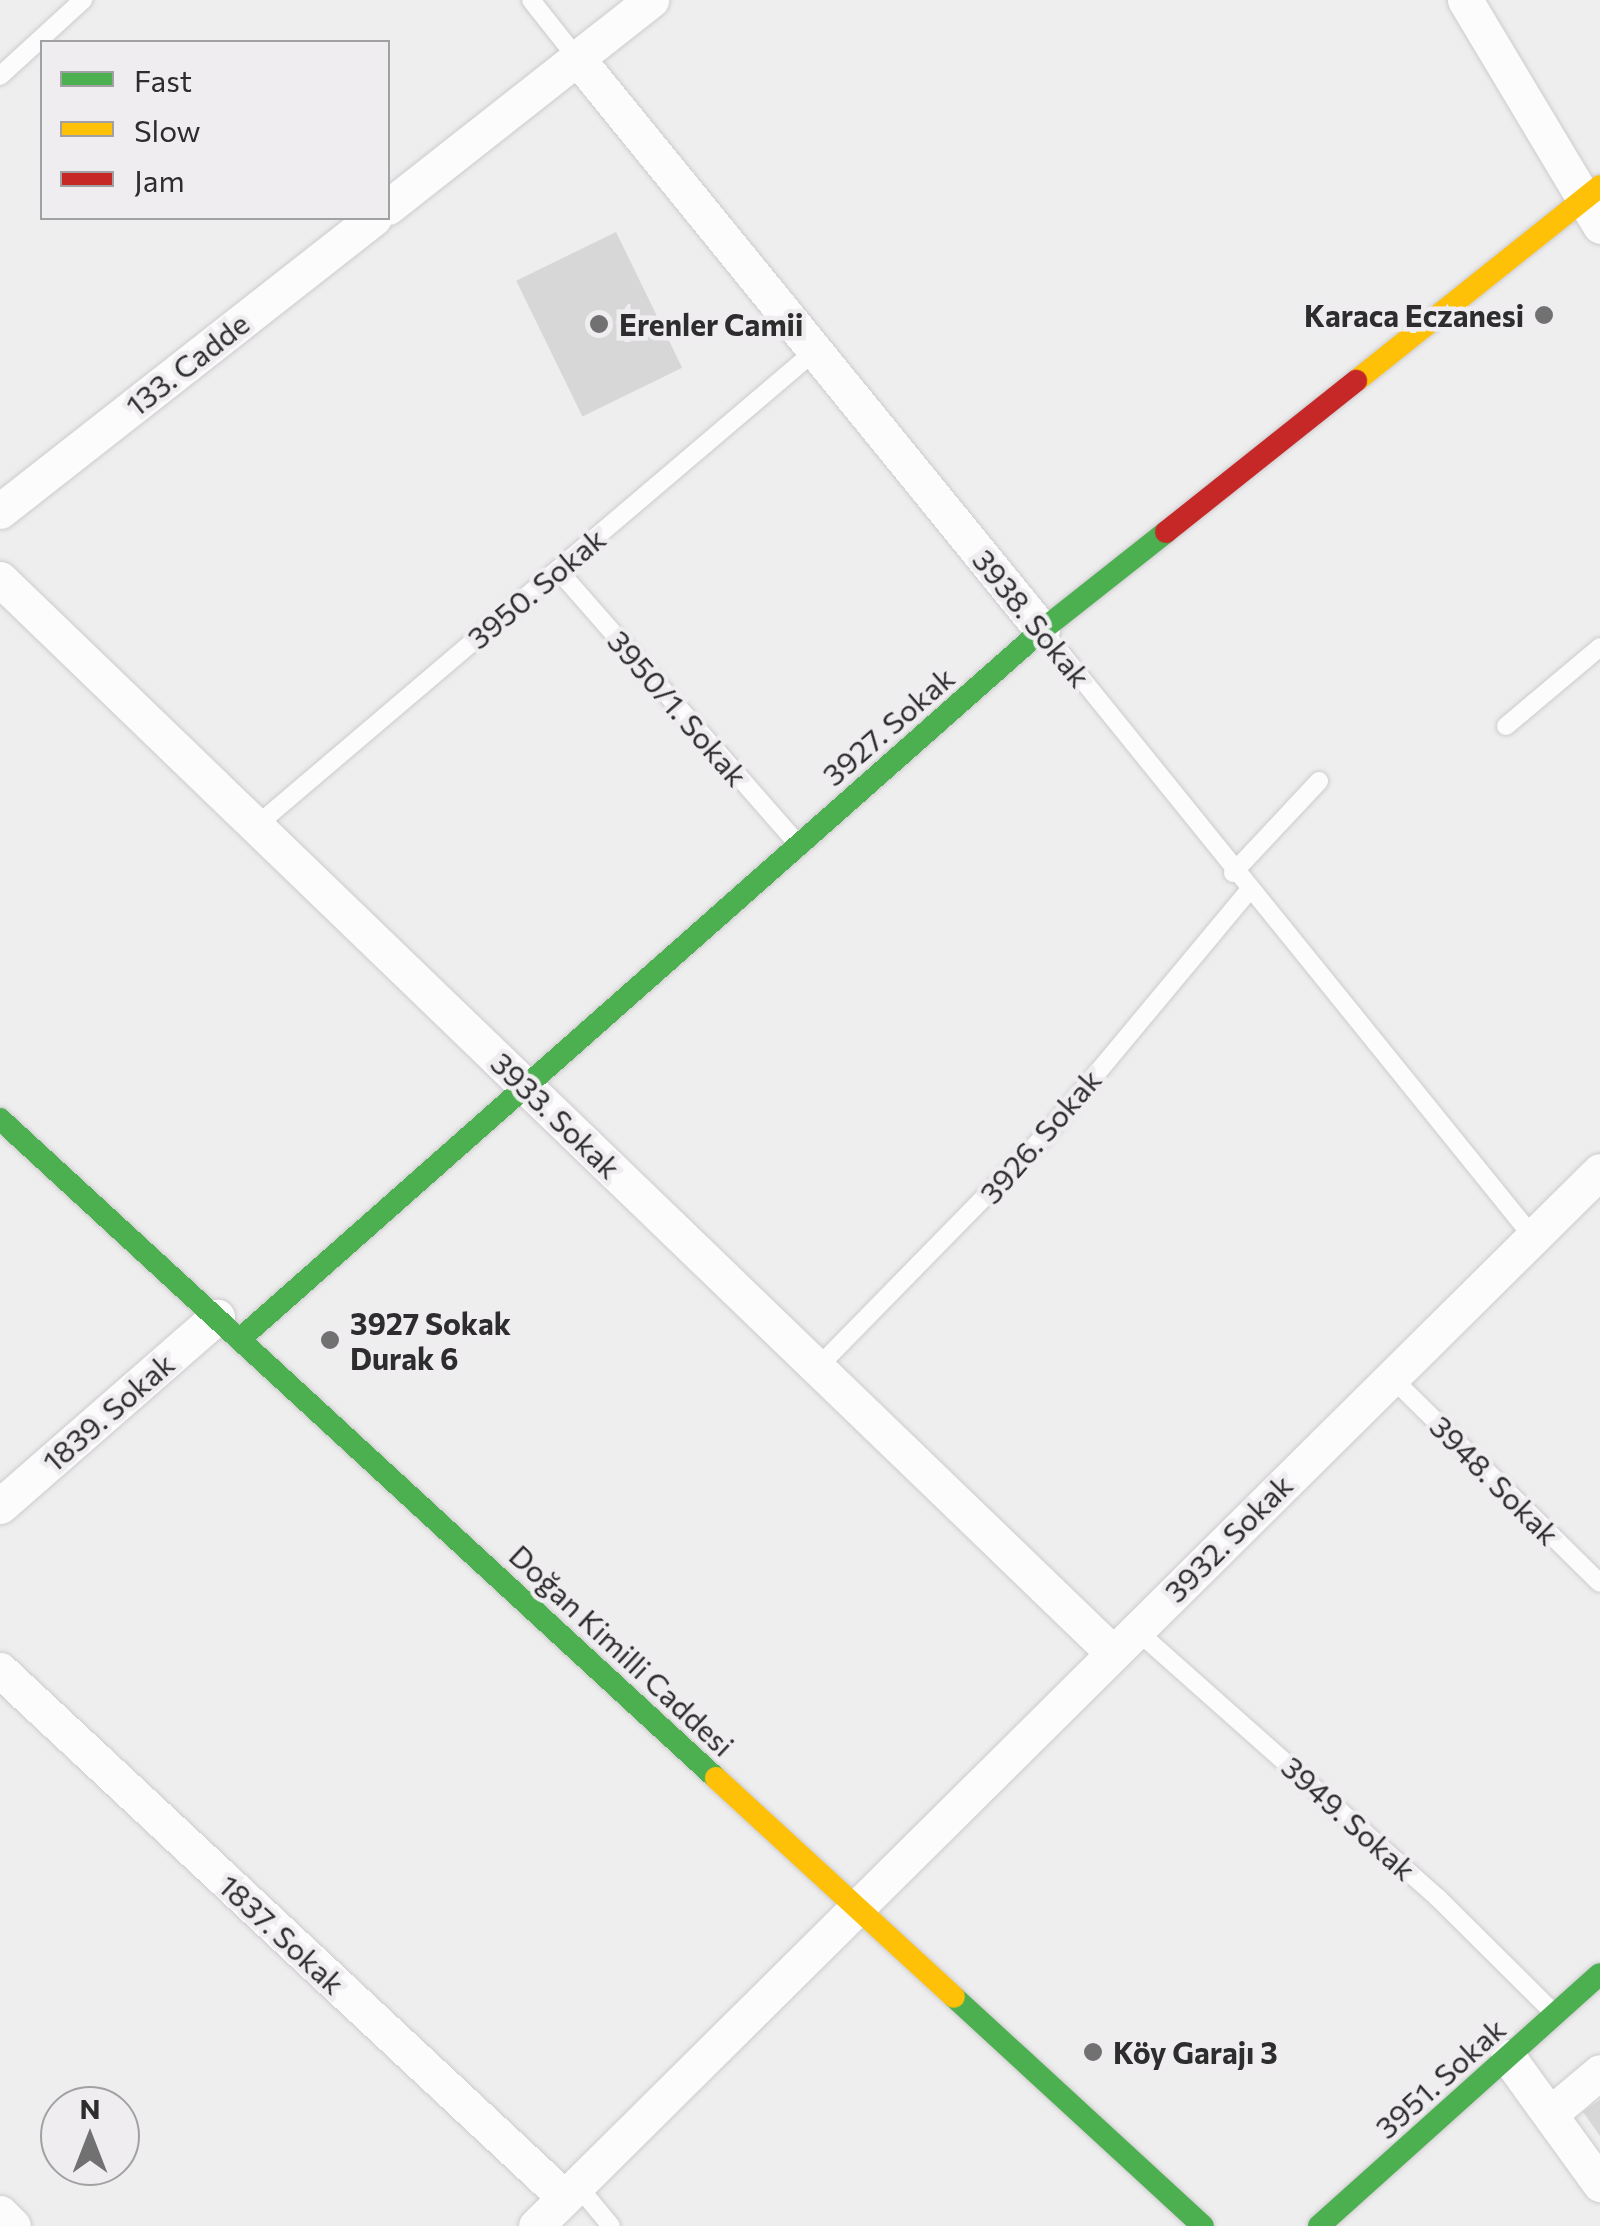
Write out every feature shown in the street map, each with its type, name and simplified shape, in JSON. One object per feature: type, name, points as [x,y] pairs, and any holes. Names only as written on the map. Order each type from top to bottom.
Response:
[{"type":"street","points":[[390,205],[651,0]]},
{"type":"street","points":[[1466,0],[1595,204]]},
{"type":"street","name":"3938. Sokak","points":[[578,58],[1042,630]]},
{"type":"street","name":"3927. Sokak","points":[[228,1328],[526,1086],[1042,630],[1595,204]]},
{"type":"street","name":"133. Cadde","points":[[0,511],[371,220]]},
{"type":"street","name":"3933. Sokak","points":[[0,579],[818,1367],[1124,1640]]},
{"type":"street","name":"Doğan Kimilli Caddesi","points":[[0,1119],[1203,2226]]},
{"type":"street","name":"3932. Sokak","points":[[536,2226],[855,1905],[1600,1171]]},
{"type":"street","name":"1839. Sokak","points":[[0,1506],[228,1328]]},
{"type":"street","name":"1837. Sokak","points":[[0,1670],[571,2191]]},
{"type":"street","name":"3951. Sokak","points":[[1319,2226],[1600,1974]]},
{"type":"street","points":[[1508,2056],[1600,2184]]},
{"type":"street","points":[[1550,2114],[1600,2072]]},
{"type":"street","points":[[0,2213],[13,2226]]},
{"type":"lane","points":[[0,76],[83,0]]},
{"type":"lane","name":"3938. Sokak","points":[[532,0],[578,58]]},
{"type":"lane","name":"3950. Sokak","points":[[256,826],[816,351]]},
{"type":"lane","name":"3950/1. Sokak","points":[[558,570],[798,846]]},
{"type":"lane","name":"3938. Sokak","points":[[1042,630],[1248,892],[1533,1237]]},
{"type":"lane","points":[[1506,726],[1600,647]]},
{"type":"lane","points":[[1233,873],[1319,781]]},
{"type":"lane","name":"3926. Sokak","points":[[818,1367],[1047,1133],[1248,892]]},
{"type":"lane","name":"3948. Sokak","points":[[1391,1376],[1600,1583]]},
{"type":"lane","name":"3949. Sokak","points":[[1124,1640],[1425,1886],[1555,2014]]},
{"type":"lane","name":"1837. Sokak","points":[[571,2191],[611,2226]]},
{"type":"building","name":"Erenler Camii","points":[[616,232],[682,368],[582,416],[516,281]]},
{"type":"building","points":[[1600,2100],[1600,2136],[1583,2112]]},
{"type":"traffic: fast","points":[[240,1339],[1042,630],[1166,532]]},
{"type":"traffic: fast","points":[[0,1119],[716,1778]]},
{"type":"traffic: fast","points":[[1319,2226],[1600,1974]]},
{"type":"traffic: fast","points":[[954,1997],[1203,2226]]},
{"type":"traffic: slow","points":[[1356,381],[1600,186]]},
{"type":"traffic: slow","points":[[716,1778],[954,1997]]},
{"type":"traffic: jam","points":[[1166,532],[1356,381]]},
{"type":"place","name":"Karaca Eczanesi","points":[[1544,315]]},
{"type":"place","name":"Erenler Camii","points":[[599,324]]},
{"type":"place","name":"3927 Sokak Durak 6","points":[[330,1340]]},
{"type":"place","name":"Köy Garajı 3","points":[[1093,2052]]}]
